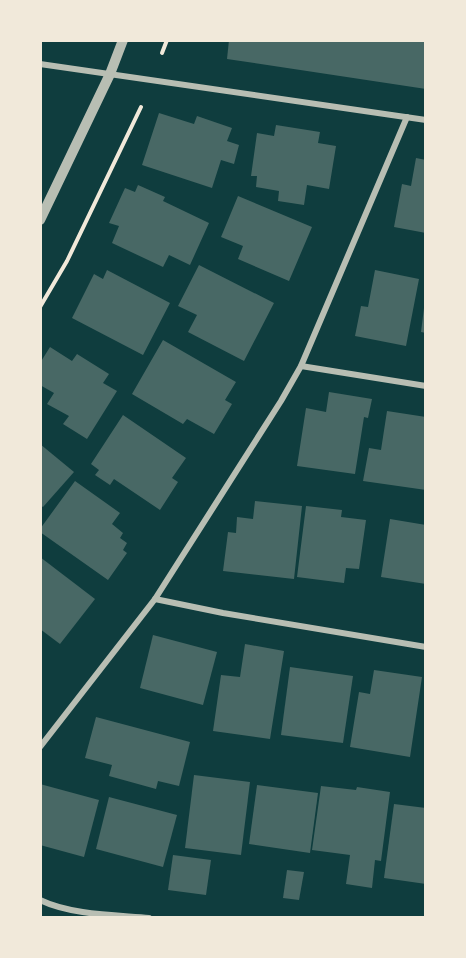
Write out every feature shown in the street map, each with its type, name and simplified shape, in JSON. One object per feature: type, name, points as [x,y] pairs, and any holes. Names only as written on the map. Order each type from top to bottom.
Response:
[{"type":"street","points":[[40,219],[110,74],[123,40]]},
{"type":"street","points":[[40,64],[426,120]]},
{"type":"street","points":[[40,747],[155,599],[281,401],[301,366],[407,117]]},
{"type":"street","points":[[301,366],[426,386]]},
{"type":"street","points":[[155,599],[223,613],[426,647]]},
{"type":"street","points":[[40,900],[86,913],[149,918]]},
{"type":"path","points":[[159,59],[167,40]]},
{"type":"path","points":[[40,307],[67,261],[144,100]]},
{"type":"building","points":[[229,40],[426,40],[426,89],[227,59]]},
{"type":"building","points":[[159,113],[194,124],[197,116],[232,128],[227,141],[239,145],[234,164],[221,160],[212,188],[142,165]]},
{"type":"building","points":[[276,125],[320,132],[318,143],[336,146],[329,189],[307,185],[304,205],[278,201],[279,191],[256,187],[257,176],[251,176],[257,133],[274,136]]},
{"type":"building","points":[[416,158],[426,160],[426,233],[394,227],[402,184],[411,186]]},
{"type":"building","points":[[138,185],[165,197],[163,201],[209,223],[190,265],[169,255],[163,267],[112,243],[119,226],[109,223],[125,188],[135,192]]},
{"type":"building","points":[[238,196],[312,227],[289,281],[238,259],[243,246],[221,237]]},
{"type":"building","points":[[199,265],[274,303],[244,361],[188,332],[197,315],[178,306]]},
{"type":"building","points":[[107,270],[170,303],[143,355],[72,318],[94,274],[103,279]]},
{"type":"building","points":[[375,270],[419,279],[406,346],[355,336],[361,306],[368,307]]},
{"type":"building","points":[[424,308],[426,308],[426,333],[421,332]]},
{"type":"building","points":[[163,340],[236,382],[225,400],[232,404],[214,434],[187,419],[183,424],[132,394]]},
{"type":"building","points":[[50,347],[72,361],[77,354],[109,374],[103,383],[117,391],[87,439],[63,424],[69,416],[47,404],[54,393],[40,385],[40,363]]},
{"type":"building","points":[[329,392],[372,399],[368,418],[364,417],[355,474],[297,466],[306,408],[326,412]]},
{"type":"building","points":[[387,411],[426,417],[426,490],[363,481],[369,448],[381,450]]},
{"type":"building","points":[[123,415],[186,458],[172,478],[178,482],[160,510],[114,479],[110,485],[95,475],[99,470],[91,464]]},
{"type":"building","points":[[40,444],[74,472],[43,507],[40,505]]},
{"type":"building","points":[[75,481],[120,513],[112,524],[123,533],[120,538],[127,543],[123,550],[127,553],[108,580],[40,532]]},
{"type":"building","points":[[255,501],[302,506],[294,579],[223,571],[228,532],[236,533],[237,517],[253,519]]},
{"type":"building","points":[[306,506],[342,510],[341,517],[366,520],[359,569],[346,568],[344,583],[297,577]]},
{"type":"building","points":[[390,519],[426,525],[426,584],[381,577]]},
{"type":"building","points":[[40,557],[95,599],[60,644],[40,629]]},
{"type":"building","points":[[153,635],[217,652],[203,705],[140,688]]},
{"type":"building","points":[[245,644],[284,651],[270,739],[213,731],[221,675],[240,677]]},
{"type":"building","points":[[290,667],[353,676],[343,743],[281,735]]},
{"type":"building","points":[[374,670],[422,677],[410,757],[350,747],[359,692],[370,694]]},
{"type":"building","points":[[96,717],[190,742],[179,786],[158,781],[156,789],[109,776],[112,765],[85,758]]},
{"type":"building","points":[[194,775],[250,782],[241,855],[185,848]]},
{"type":"building","points":[[40,784],[99,800],[84,857],[40,845]]},
{"type":"building","points":[[257,785],[318,793],[310,853],[249,844]]},
{"type":"building","points":[[321,786],[356,790],[357,787],[390,792],[381,861],[375,860],[372,888],[346,884],[350,855],[312,850]]},
{"type":"building","points":[[109,797],[177,815],[163,867],[96,849]]},
{"type":"building","points":[[394,804],[426,808],[426,884],[384,878]]},
{"type":"building","points":[[173,855],[211,860],[206,895],[168,890]]},
{"type":"building","points":[[287,870],[304,872],[299,900],[283,898]]}]
